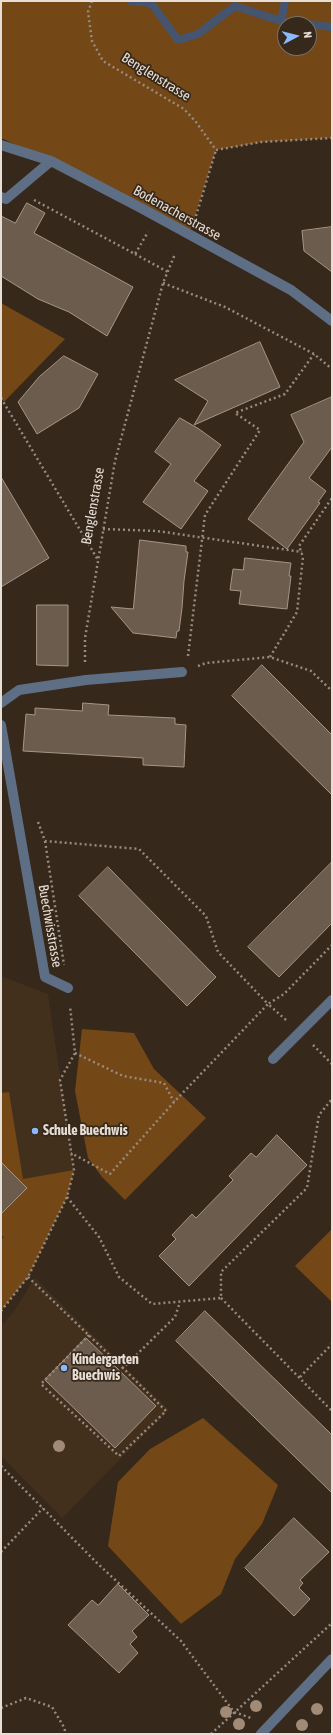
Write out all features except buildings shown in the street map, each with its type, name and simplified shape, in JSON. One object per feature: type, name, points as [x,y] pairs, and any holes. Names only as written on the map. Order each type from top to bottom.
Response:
[{"type":"street","name":"Bodenacherstrasse","points":[[1,144],[51,161],[156,217],[291,290],[332,321]]},
{"type":"street","points":[[1,197],[6,199],[51,161]]},
{"type":"street","points":[[1,703],[19,690],[86,680],[184,671]]},
{"type":"street","name":"Buechwisstrasse","points":[[1,725],[45,978],[68,988]]},
{"type":"street","points":[[273,1059],[332,1000]]},
{"type":"street","points":[[261,1734],[332,1659]]},
{"type":"path","name":"Benglenstrasse","points":[[92,1],[88,12],[92,41],[103,61],[184,109],[196,122],[216,150]]},
{"type":"path","points":[[195,219],[216,150],[262,142],[332,138]]},
{"type":"path","points":[[16,190],[168,272]]},
{"type":"path","points":[[135,254],[156,217]]},
{"type":"path","name":"Benglenstrasse","points":[[86,680],[85,638],[115,461],[163,283],[176,254]]},
{"type":"path","points":[[163,283],[224,307],[314,354],[332,369]]},
{"type":"path","points":[[314,354],[285,394],[234,413],[260,430],[205,516],[184,671],[206,663],[270,656],[311,671],[332,691]]},
{"type":"path","points":[[1,398],[98,560]]},
{"type":"path","points":[[270,656],[297,612],[303,557],[300,546],[332,498]]},
{"type":"path","points":[[103,528],[157,531],[302,552]]},
{"type":"path","points":[[1,1311],[28,1277],[66,1197],[74,1170],[60,1080],[75,1053],[68,988],[45,841],[38,821]]},
{"type":"path","points":[[45,841],[139,849],[206,916],[218,952],[268,1004],[332,1064]]},
{"type":"path","points":[[72,1153],[110,1174],[174,1102],[268,1004],[284,994],[332,945]]},
{"type":"path","points":[[75,1053],[123,1076],[164,1083],[174,1102]]},
{"type":"path","points":[[332,1099],[318,1115],[307,1188],[221,1272],[221,1298],[332,1411]]},
{"type":"path","points":[[66,1197],[99,1237],[119,1278],[152,1304],[221,1298]]},
{"type":"path","points":[[28,1277],[89,1335],[166,1410],[119,1456],[41,1384],[89,1335]]},
{"type":"path","points":[[123,1368],[175,1316],[180,1302]]},
{"type":"path","points":[[300,1378],[332,1344]]},
{"type":"path","points":[[1,1466],[97,1563],[181,1641],[234,1712],[271,1724]]},
{"type":"path","points":[[1,1552],[43,1508]]},
{"type":"path","points":[[211,1734],[332,1623]]},
{"type":"path","points":[[1,1708],[26,1698],[52,1707],[65,1729],[64,1734]]},
{"type":"shaded area","points":[[1,1],[332,1],[332,138],[262,142],[216,150],[189,235],[51,161],[1,138]]},
{"type":"shaded area","points":[[1,303],[65,339],[4,402],[1,398]]},
{"type":"shaded area","name":"Schule Buechwis","points":[[1,976],[48,994],[74,1170],[67,1197],[28,1277],[1,1311]]},
{"type":"shaded area","points":[[82,1029],[134,1033],[154,1069],[206,1118],[125,1200],[102,1177],[88,1158],[75,1091]]},
{"type":"shaded area","points":[[9,1092],[23,1179],[74,1170],[67,1197],[28,1277],[1,1311],[1,1240],[4,1237],[1,1235],[1,1214],[27,1188],[1,1162],[1,1093]]},
{"type":"shaded area","points":[[332,1229],[332,1302],[295,1266]]},
{"type":"shaded area","name":"Kindergarten Buechwis","points":[[35,1278],[169,1410],[62,1518],[1,1456],[1,1326],[14,1311]]},
{"type":"shaded area","points":[[203,1418],[278,1485],[262,1524],[235,1559],[221,1594],[181,1624],[108,1546],[118,1482],[150,1449]]},
{"type":"waterway","points":[[131,1],[151,3],[178,40],[198,34],[235,6],[281,21],[332,27]]},
{"type":"waterway","points":[[282,16],[285,1]]},
{"type":"place","name":"Schule Buechwis","points":[[35,1131]]},
{"type":"place","name":"Kindergarten Buechwis","points":[[64,1368]]}]
